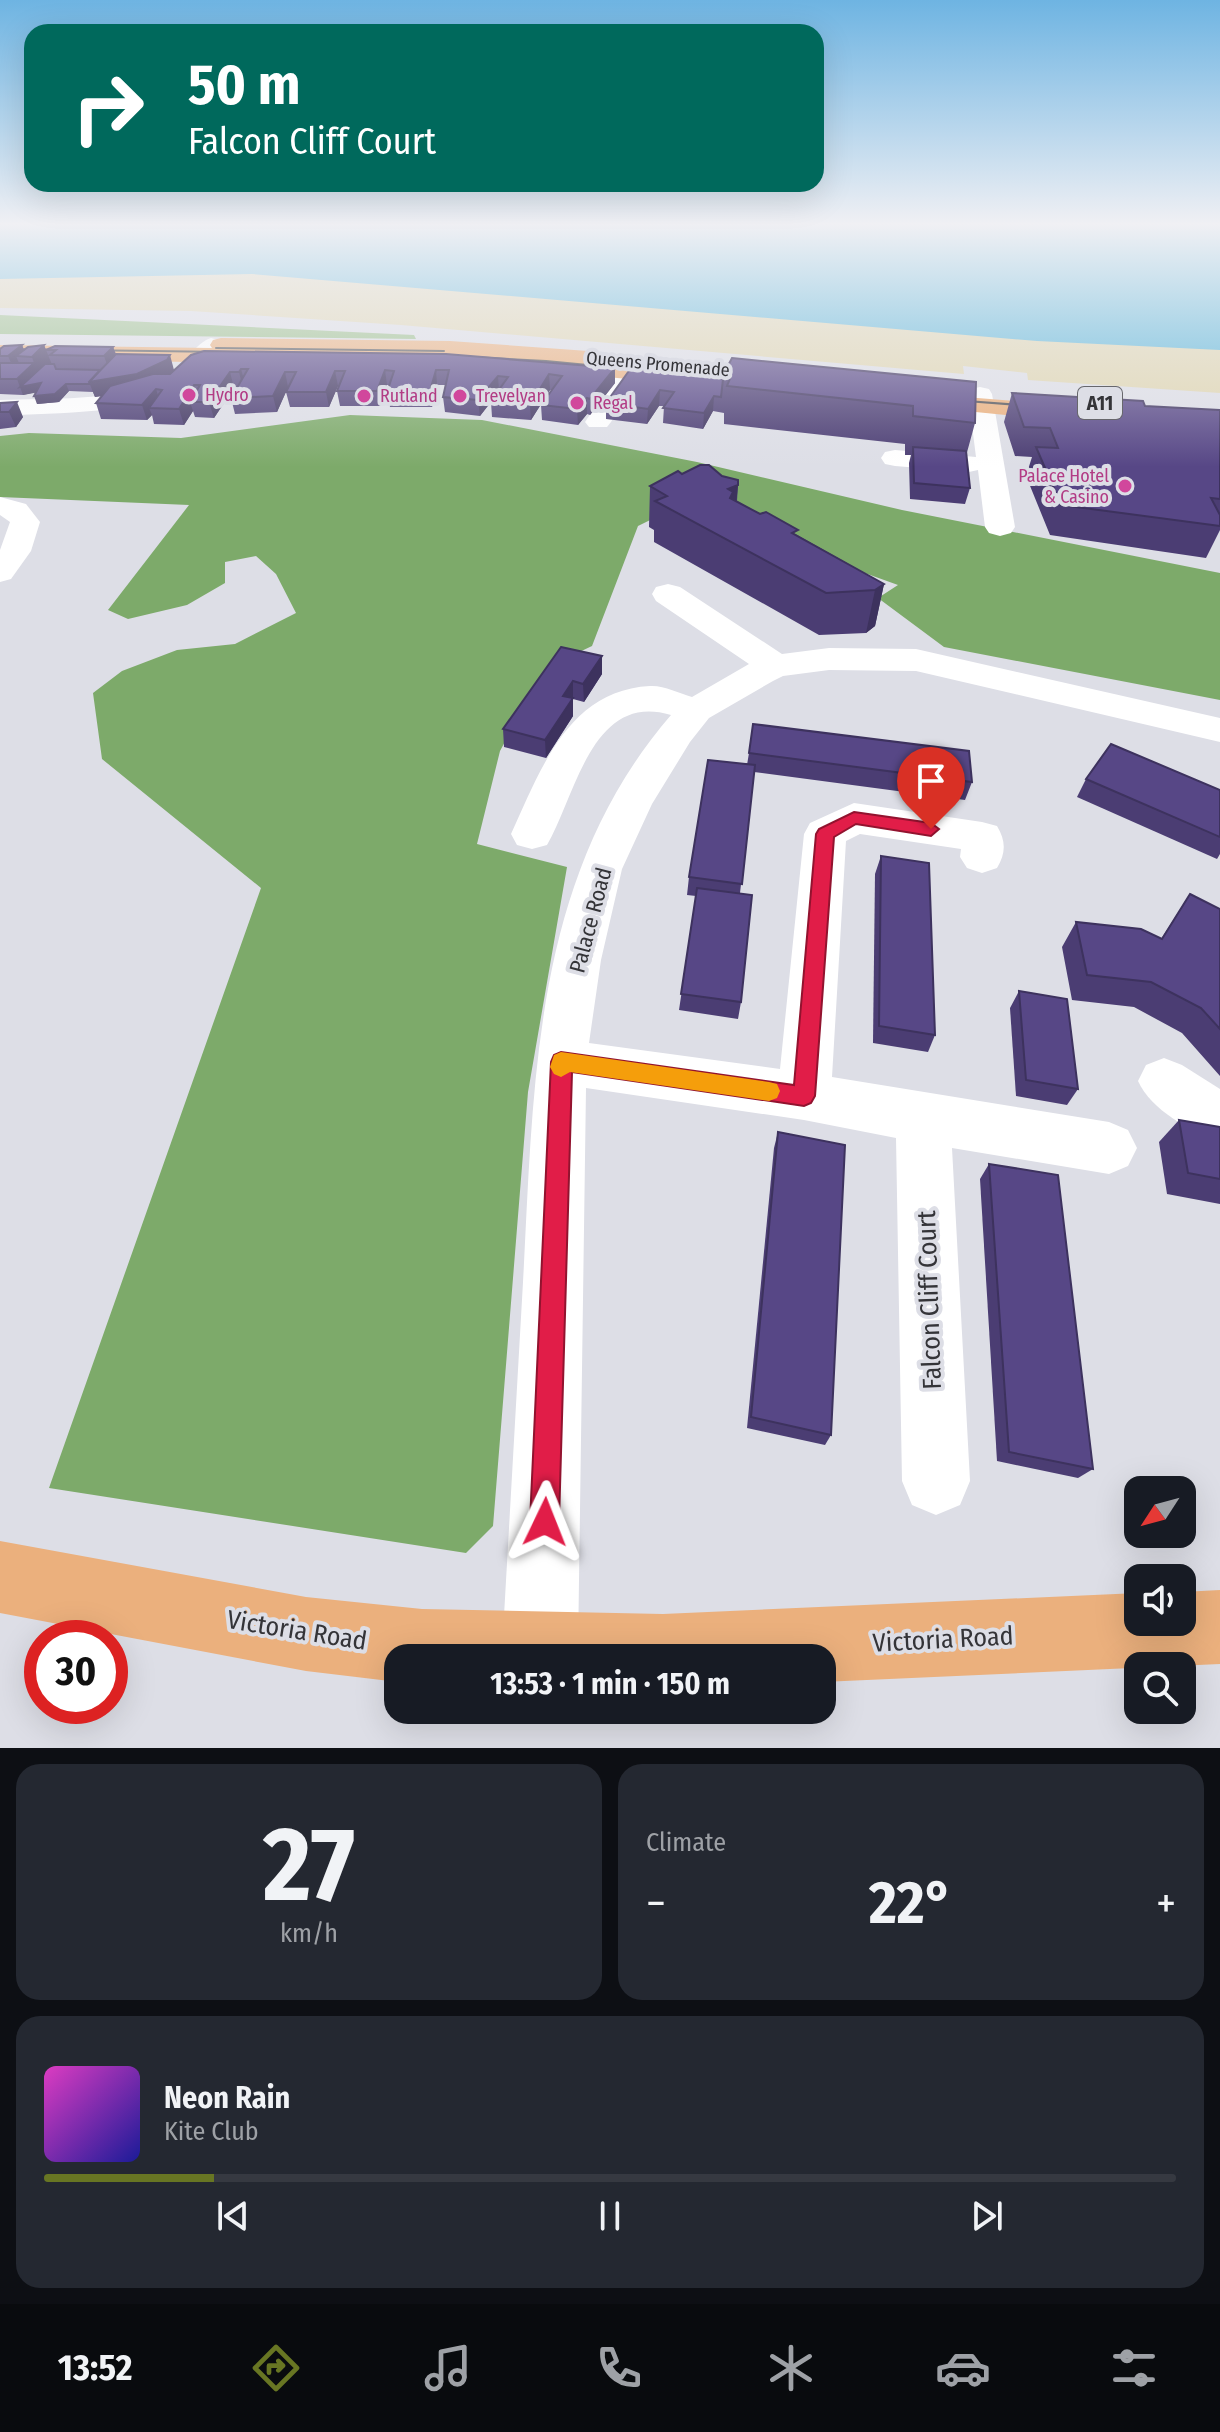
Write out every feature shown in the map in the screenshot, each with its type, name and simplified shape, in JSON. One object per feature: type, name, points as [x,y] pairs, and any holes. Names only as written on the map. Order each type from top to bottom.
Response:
[{"type":"main road","name":"Queens Promenade","points":[[0,341],[207,350],[445,358],[630,372],[705,374],[494,350],[207,350],[0,352]]},
{"type":"main road","name":"A11","points":[[896,392],[1085,408]]},
{"type":"main road","name":"Victoria Road","points":[[0,1577],[306,1634],[395,1644]]},
{"type":"main road","name":"Victoria Road","points":[[836,1644],[1220,1627]]},
{"type":"street","points":[[0,408],[114,398],[179,380],[207,350]]},
{"type":"street","points":[[598,422],[630,372]]},
{"type":"street","points":[[79,430],[114,398]]},
{"type":"street","points":[[981,400],[1000,527]]},
{"type":"street","points":[[895,458],[991,466]]},
{"type":"street","points":[[0,506],[16,510],[25,522],[15,551],[0,572]]},
{"type":"street","points":[[668,594],[775,666]]},
{"type":"street","name":"Palace Road","points":[[540,1644],[561,1062],[577,960],[600,869],[632,802],[676,734],[696,710],[775,666],[829,659],[916,660],[1220,730]]},
{"type":"street","points":[[532,834],[566,756],[592,722],[627,702],[652,697],[696,710]]},
{"type":"street","points":[[804,1096],[825,834],[854,818],[982,837],[982,857]]},
{"type":"street","points":[[561,1062],[804,1096],[923,1119],[1109,1148]]},
{"type":"street","points":[[1164,1081],[1220,1118]]},
{"type":"street","name":"Falcon Cliff Court","points":[[923,1119],[936,1481]]},
{"type":"green space","points":[[0,315],[414,335],[416,339],[0,334]]},
{"type":"green space","points":[[350,415],[482,420],[697,462],[902,510],[1220,573],[1220,700],[944,647],[878,598],[898,585],[798,549],[691,500],[638,526],[592,646],[554,664],[524,706],[500,751],[477,844],[567,867],[528,1092],[493,1526],[466,1553],[49,1488],[261,888],[102,759],[93,693],[122,671],[177,650],[235,644],[296,613],[276,574],[256,556],[225,562],[225,583],[187,605],[128,619],[108,610],[189,505],[0,497],[0,436],[29,433],[181,438]]},
{"type":"sand","points":[[0,304],[1220,304],[1220,393],[1028,380],[1027,373],[963,366],[964,374],[401,325],[191,311],[0,308]]},
{"type":"water","points":[[598,304],[1220,304],[1220,350],[1037,341]]},
{"type":"building","points":[[22,345],[8,356],[0,356],[0,349],[4,346]]},
{"type":"building","points":[[44,345],[32,357],[16,356],[28,347]]},
{"type":"building","points":[[55,346],[113,347],[104,356],[50,355],[56,350],[46,350]]},
{"type":"building","points":[[204,351],[446,354],[615,368],[590,399],[587,398],[577,409],[541,405],[562,376],[549,374],[530,405],[491,401],[508,377],[498,376],[478,400],[443,397],[449,370],[436,370],[430,391],[387,392],[394,371],[385,370],[377,391],[337,391],[345,371],[335,371],[326,392],[286,392],[296,372],[285,372],[273,396],[231,398],[248,369],[241,369],[230,372],[209,402],[190,402],[200,385],[194,385],[179,409],[149,408],[162,390],[156,389],[142,405],[96,403],[110,386],[153,374],[170,374],[191,355]]},
{"type":"building","points":[[116,354],[170,355],[167,360],[137,374],[89,382]]},
{"type":"building","points":[[732,358],[976,382],[975,423],[913,416],[913,406],[727,386],[731,376],[723,375]]},
{"type":"building","points":[[0,363],[34,363],[17,379],[0,379]]},
{"type":"building","points":[[45,364],[54,364],[56,369],[100,370],[90,384],[66,384],[55,394],[34,396],[41,383],[20,387]]},
{"type":"building","points":[[631,368],[723,379],[721,397],[714,396],[704,413],[663,408],[674,392],[660,390],[648,409],[606,403]]},
{"type":"building","name":"Palace Hotel & Casino","points":[[1012,393],[1143,401],[1145,406],[1220,410],[1220,499],[1211,498],[1220,515],[1220,526],[1061,505],[1036,447],[1058,448],[1050,428],[1024,427]]},
{"type":"building","points":[[17,402],[9,412],[0,412],[0,403]]},
{"type":"building","points":[[913,447],[966,451],[970,488],[914,483]]},
{"type":"building","points":[[700,465],[709,465],[722,476],[738,480],[738,485],[728,489],[733,492],[730,498],[760,514],[766,512],[798,530],[792,533],[884,584],[875,590],[826,593],[655,501],[667,496],[650,486],[678,471],[682,474]]},
{"type":"building","points":[[561,647],[602,656],[583,684],[573,681],[563,696],[573,698],[545,740],[503,729]]},
{"type":"building","points":[[753,724],[969,751],[972,782],[749,753]]},
{"type":"building","points":[[1111,744],[1220,790],[1220,837],[1086,779]]},
{"type":"building","points":[[708,760],[755,765],[742,884],[689,877]]},
{"type":"building","points":[[881,856],[929,863],[935,1035],[879,1026]]},
{"type":"building","points":[[697,888],[752,895],[741,1002],[681,994]]},
{"type":"building","points":[[1190,894],[1220,909],[1220,1029],[1201,1008],[1151,982],[1087,975],[1076,922],[1141,929],[1162,939]]},
{"type":"building","points":[[1019,991],[1067,999],[1078,1089],[1026,1080]]},
{"type":"building","points":[[1179,1120],[1220,1127],[1220,1179],[1188,1173]]},
{"type":"building","points":[[778,1132],[845,1145],[831,1435],[751,1417]]},
{"type":"building","points":[[989,1164],[1058,1175],[1093,1469],[1009,1452]]},
{"type":"tram line","points":[[216,348],[444,351]]},
{"type":"tram line","points":[[0,349],[227,352]]},
{"type":"tram line","points":[[435,355],[546,361],[746,380]]},
{"type":"tram line","points":[[953,400],[1033,406]]},
{"type":"slow traffic","points":[[561,1067],[561,1062],[769,1091]]},
{"type":"place","name":"Hydro","points":[[189,395]]},
{"type":"place","name":"Rutland","points":[[364,396]]},
{"type":"place","name":"Trevelyan","points":[[460,396]]},
{"type":"place","name":"Regal","points":[[577,403]]},
{"type":"place","name":"Palace Hotel & Casino","points":[[1125,486]]},
{"type":"route","points":[[545,1522],[561,1062],[804,1096],[825,834],[854,818],[931,829]]}]
